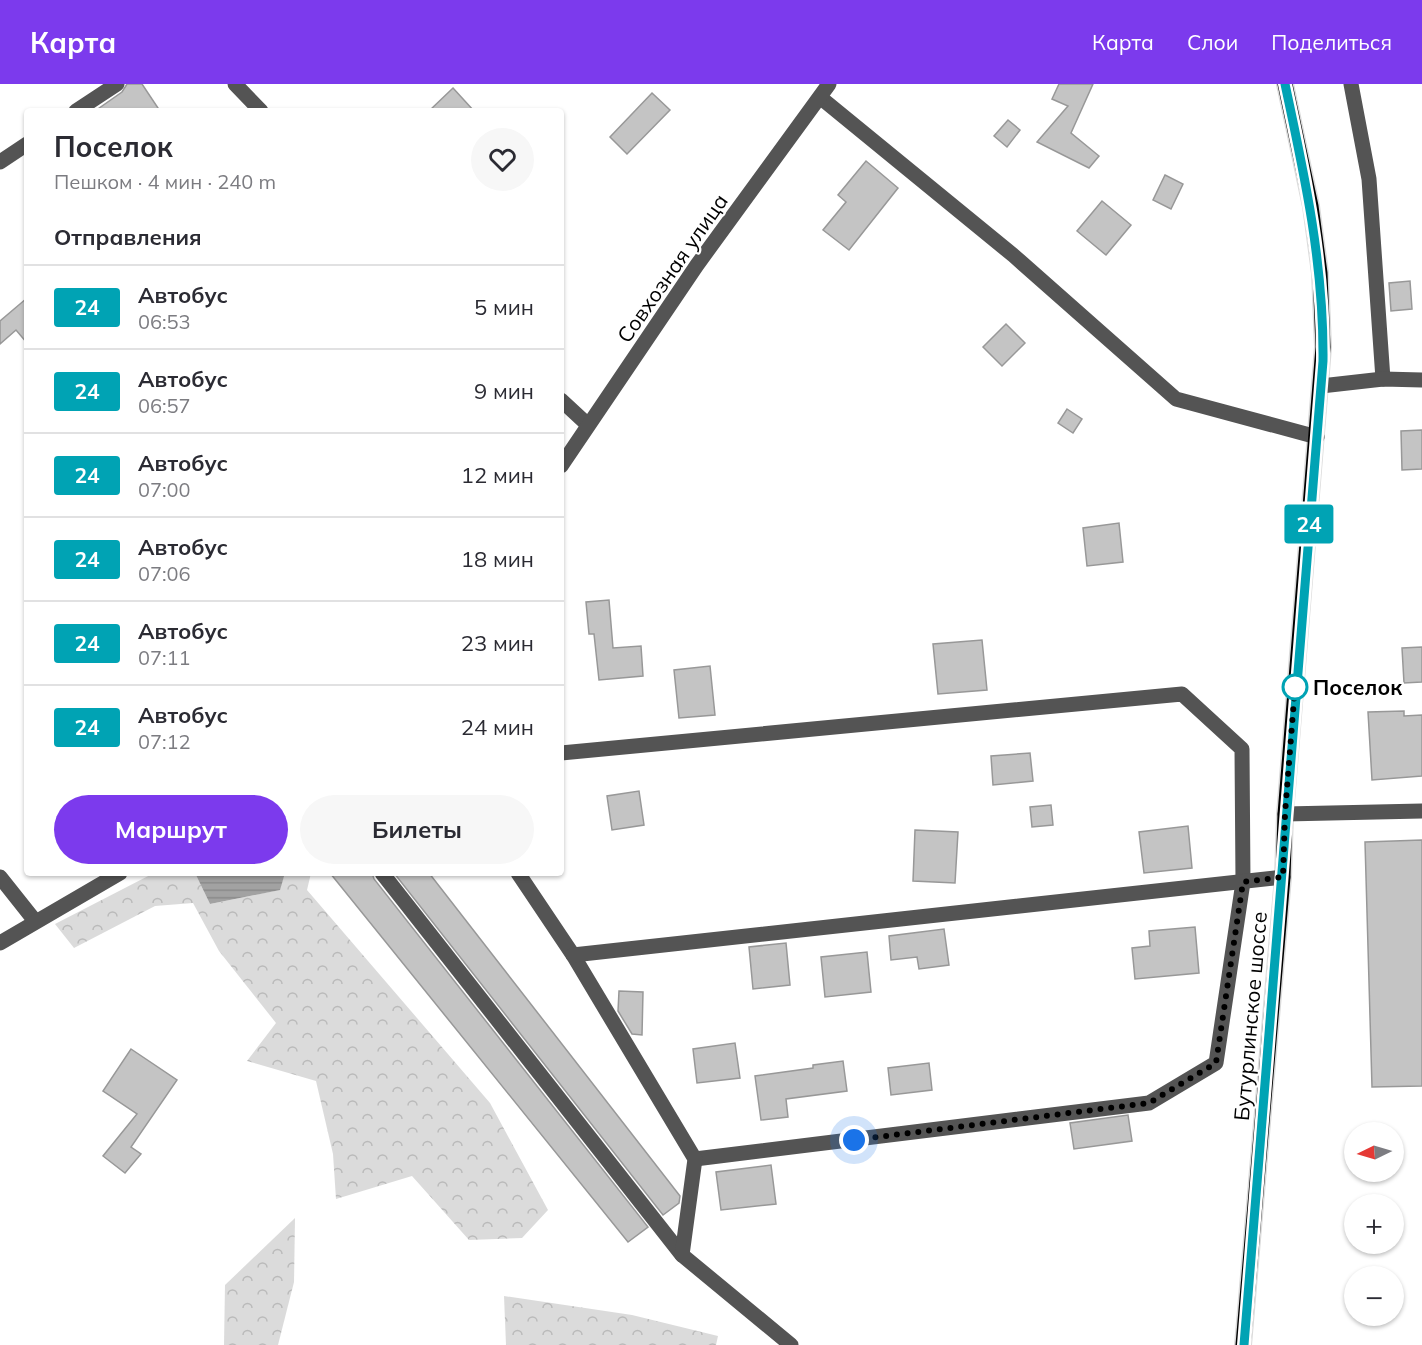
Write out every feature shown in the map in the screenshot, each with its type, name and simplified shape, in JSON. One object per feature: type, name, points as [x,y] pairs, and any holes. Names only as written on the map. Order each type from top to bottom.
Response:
[{"type":"main road","name":"Бутурлинское шоссе","points":[[1244,1345],[1321,386],[1323,317],[1320,273],[1311,207],[1285,84]]},
{"type":"street","points":[[81,108],[117,84]]},
{"type":"street","points":[[235,84],[258,108]]},
{"type":"street","name":"Совхозная улица","points":[[564,461],[697,265],[830,84]]},
{"type":"street","points":[[1351,84],[1369,179],[1383,379]]},
{"type":"street","points":[[821,98],[1012,255],[1176,399],[1317,436]]},
{"type":"street","points":[[0,162],[24,146]]},
{"type":"street","points":[[1321,386],[1383,379],[1422,380]]},
{"type":"street","points":[[564,403],[588,425]]},
{"type":"street","points":[[564,753],[1182,694],[1242,749],[1243,882],[1216,1063],[1149,1103],[695,1159]]},
{"type":"street","points":[[1285,814],[1422,811]]},
{"type":"street","points":[[0,943],[34,921],[115,876]]},
{"type":"street","points":[[384,876],[682,1256],[791,1345]]},
{"type":"street","points":[[521,876],[573,955],[695,1159],[682,1256]]},
{"type":"street","points":[[573,955],[1283,877]]},
{"type":"street","points":[[0,878],[34,921]]},
{"type":"green space","points":[[148,876],[196,876],[210,904],[279,890],[284,876],[310,876],[307,890],[490,1103],[548,1210],[522,1238],[469,1240],[412,1176],[336,1199],[333,1154],[316,1081],[247,1061],[276,1023],[219,951],[193,903],[155,906],[74,948],[55,924]]},
{"type":"green space","points":[[295,1218],[294,1282],[278,1345],[224,1345],[225,1285]]},
{"type":"green space","points":[[504,1296],[632,1315],[718,1336],[716,1345],[506,1345]]},
{"type":"shaded area","points":[[196,876],[284,876],[280,890],[210,904]]},
{"type":"building","points":[[127,84],[142,84],[158,108],[99,108],[122,92]]},
{"type":"building","points":[[1059,84],[1093,84],[1071,133],[1099,156],[1089,168],[1037,142],[1068,106],[1052,99]]},
{"type":"building","points":[[453,88],[471,108],[432,108]]},
{"type":"building","points":[[652,93],[670,110],[627,154],[610,137]]},
{"type":"building","points":[[1008,120],[1020,130],[1007,147],[994,136]]},
{"type":"building","points":[[866,161],[898,188],[849,250],[823,230],[846,202],[838,195]]},
{"type":"building","points":[[1165,175],[1183,184],[1171,209],[1153,200]]},
{"type":"building","points":[[1102,201],[1131,225],[1106,255],[1077,231]]},
{"type":"building","points":[[1410,281],[1412,309],[1391,311],[1389,283]]},
{"type":"building","points":[[24,301],[24,339],[16,330],[0,344],[0,321]]},
{"type":"building","points":[[1006,324],[1025,343],[1002,366],[983,347]]},
{"type":"building","points":[[1067,409],[1082,419],[1073,433],[1058,423]]},
{"type":"building","points":[[1422,430],[1422,469],[1402,470],[1401,431]]},
{"type":"building","points":[[1119,523],[1123,562],[1087,566],[1083,528]]},
{"type":"building","points":[[609,600],[613,648],[641,646],[643,676],[599,680],[594,634],[589,634],[586,602]]},
{"type":"building","points":[[982,640],[987,690],[938,694],[933,644]]},
{"type":"building","points":[[1422,647],[1422,682],[1404,683],[1402,648]]},
{"type":"building","points":[[710,666],[715,715],[679,718],[674,670]]},
{"type":"building","points":[[1404,711],[1404,716],[1422,715],[1422,776],[1372,780],[1368,712]]},
{"type":"building","points":[[1030,753],[1033,781],[993,785],[991,756]]},
{"type":"building","points":[[639,791],[644,825],[612,830],[607,796]]},
{"type":"building","points":[[1051,805],[1053,825],[1032,827],[1030,807]]},
{"type":"building","points":[[1188,826],[1192,868],[1144,873],[1139,832]]},
{"type":"building","points":[[915,830],[958,832],[955,883],[913,881]]},
{"type":"building","points":[[1422,840],[1422,1086],[1372,1087],[1365,842]]},
{"type":"building","points":[[332,876],[373,876],[648,1227],[628,1242]]},
{"type":"building","points":[[396,876],[431,876],[680,1196],[679,1203],[663,1215]]},
{"type":"building","points":[[1195,927],[1199,973],[1135,979],[1132,948],[1150,946],[1149,931]]},
{"type":"building","points":[[944,929],[949,965],[919,969],[917,957],[891,960],[889,936]]},
{"type":"building","points":[[786,943],[790,985],[753,989],[749,947]]},
{"type":"building","points":[[867,952],[871,992],[825,997],[821,957]]},
{"type":"building","points":[[619,991],[643,992],[642,1035],[632,1034],[618,1011]]},
{"type":"building","points":[[735,1043],[740,1078],[697,1083],[693,1049]]},
{"type":"building","points":[[131,1049],[177,1080],[131,1147],[141,1154],[125,1173],[103,1156],[137,1114],[103,1091]]},
{"type":"building","points":[[843,1061],[847,1091],[786,1099],[788,1117],[761,1120],[755,1076],[813,1068],[813,1065]]},
{"type":"building","points":[[929,1063],[932,1090],[891,1095],[888,1068]]},
{"type":"building","points":[[1128,1115],[1132,1141],[1074,1149],[1070,1123]]},
{"type":"building","points":[[771,1165],[776,1204],[721,1210],[716,1172]]},
{"type":"bus line","name":"24","points":[[1244,1345],[1323,361],[1320,273],[1311,207],[1285,84]]},
{"type":"place","name":"Поселок","points":[[1295,687]]},
{"type":"route","points":[[854,1140],[1149,1103],[1216,1063],[1243,882],[1283,877],[1285,814],[1295,687]]}]
